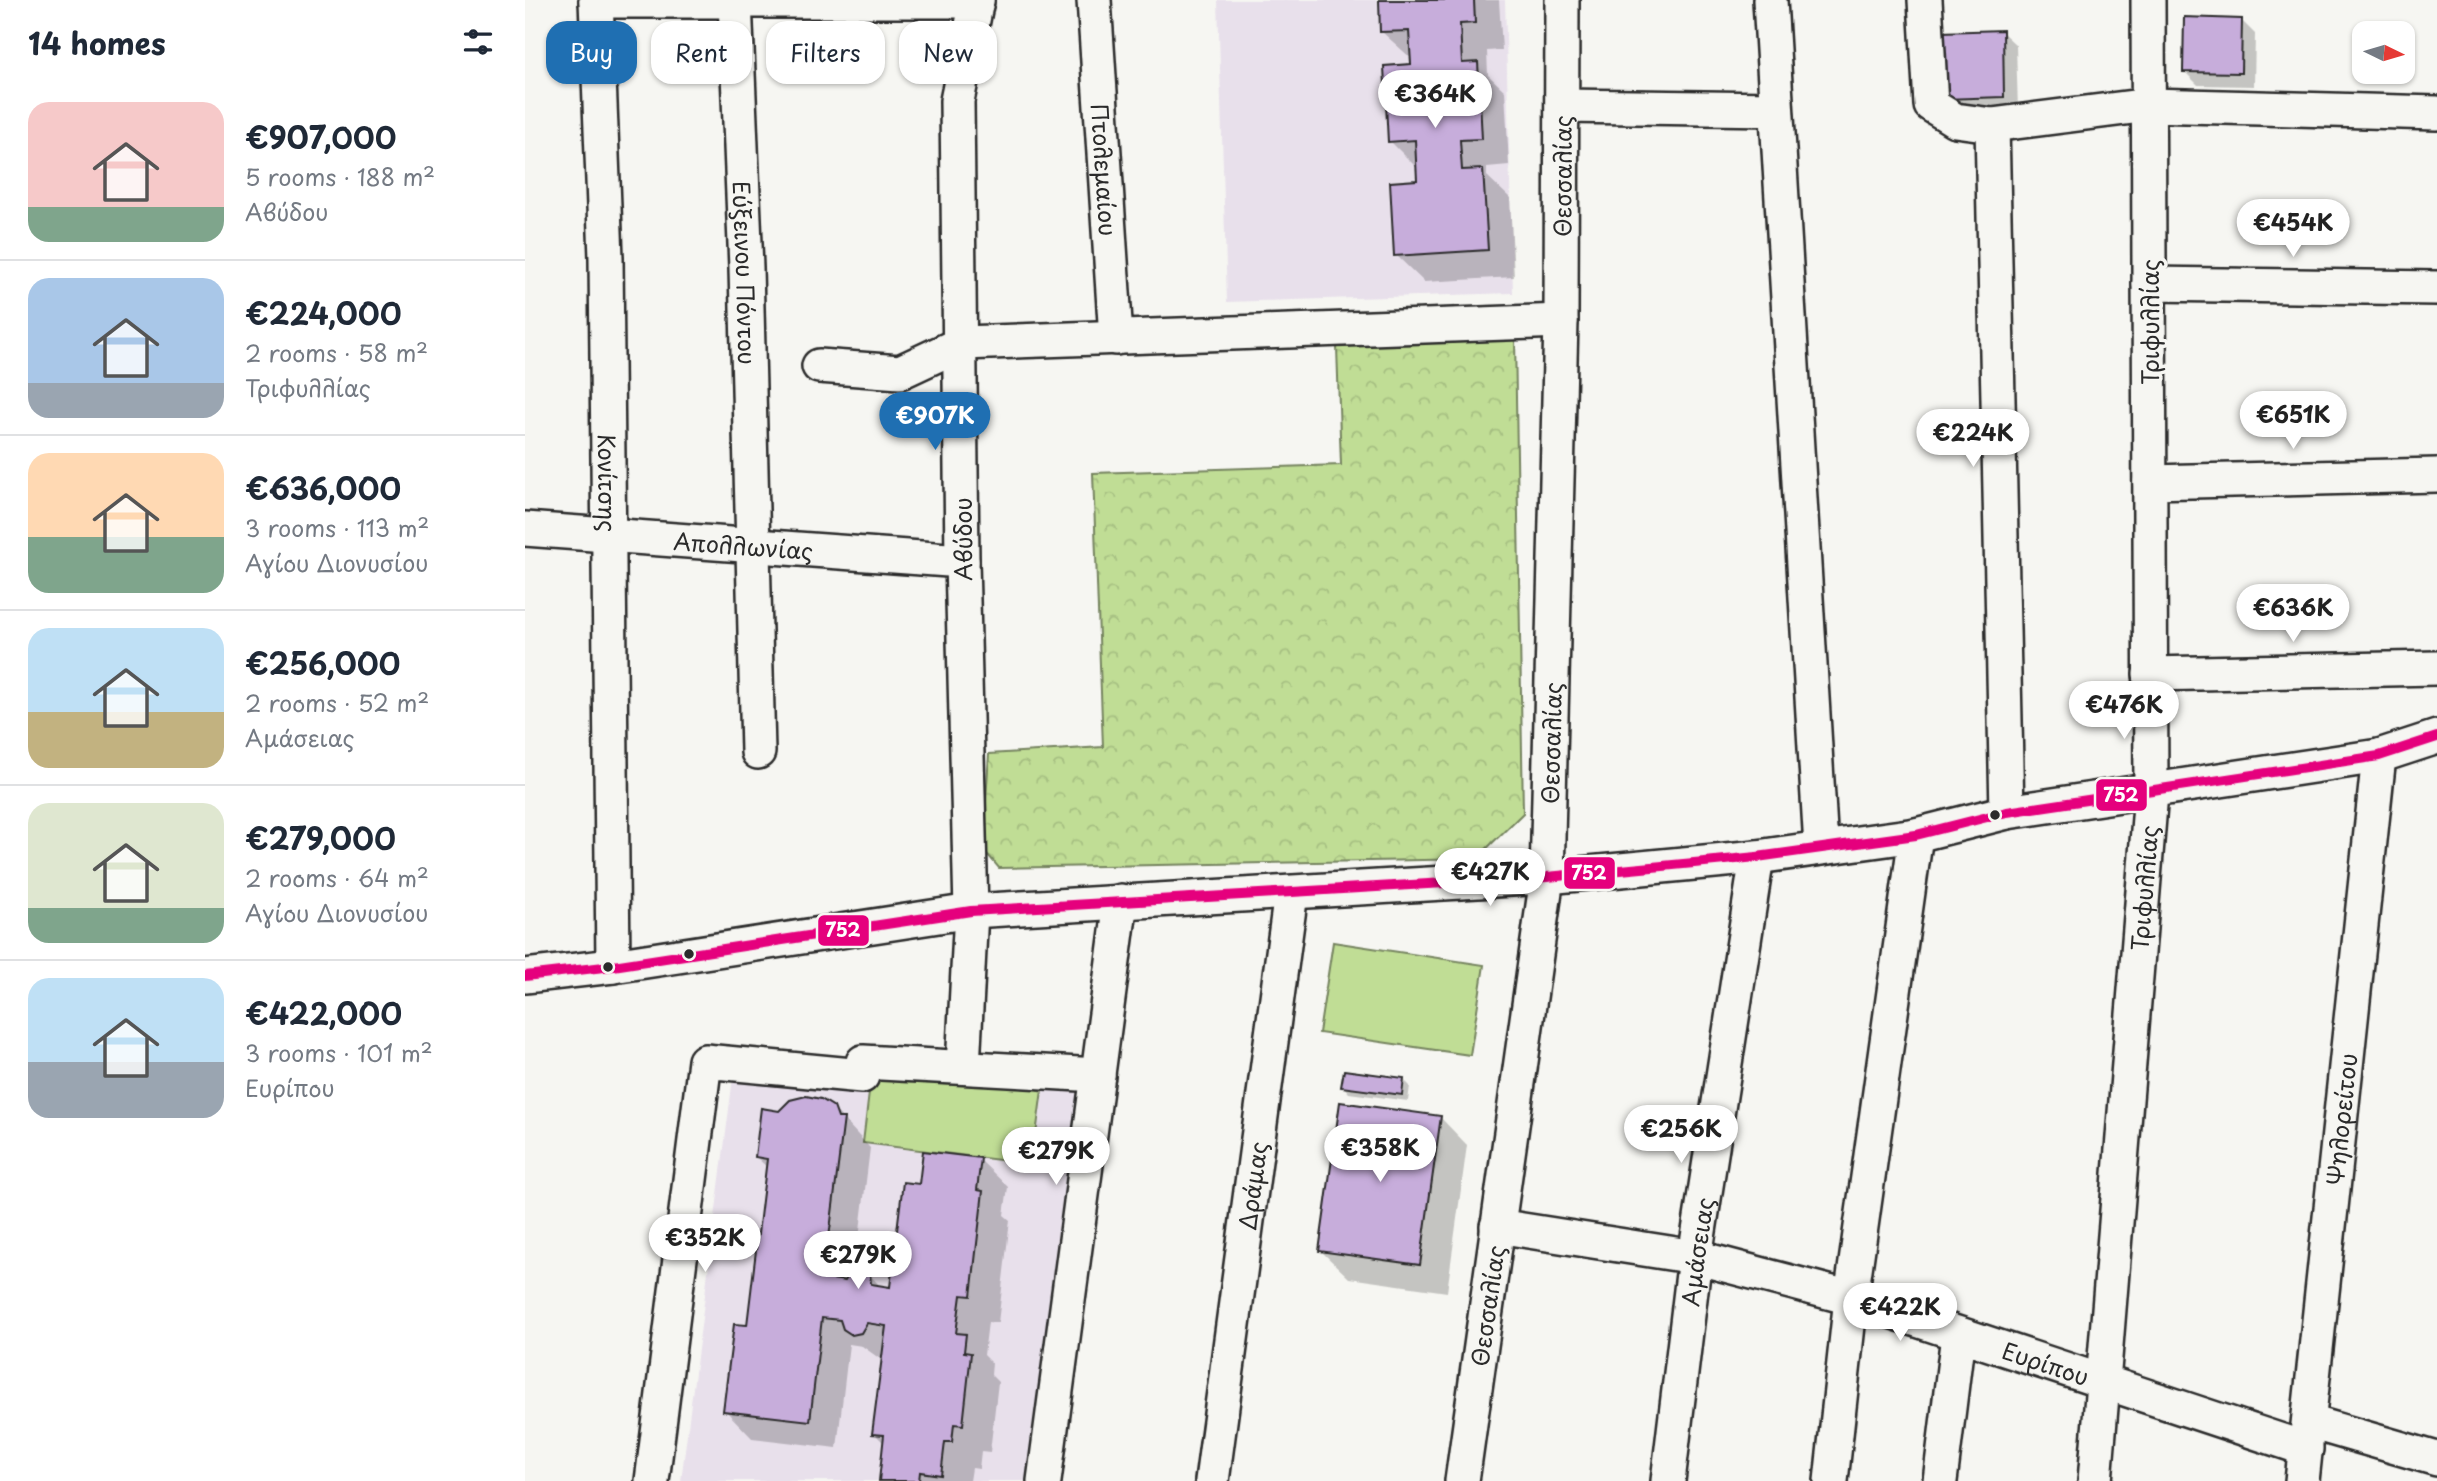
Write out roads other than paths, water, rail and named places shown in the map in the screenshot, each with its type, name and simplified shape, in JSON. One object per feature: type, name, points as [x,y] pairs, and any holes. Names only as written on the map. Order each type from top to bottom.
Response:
[{"type":"street","points":[[596,1],[977,0]]},
{"type":"street","name":"Αβύδου","points":[[963,1067],[971,911],[962,561],[962,343],[957,101],[977,0]]},
{"type":"street","name":"Πτολεμαίου","points":[[1094,0],[1116,338]]},
{"type":"street","name":"Θεσσαλίας","points":[[1462,1481],[1547,877],[1561,321],[1562,0]]},
{"type":"street","points":[[1770,0],[1821,847]]},
{"type":"street","points":[[1925,0],[1931,105],[1955,120],[1992,125],[2150,105],[2437,113]]},
{"type":"street","name":"Τριφυλλίας","points":[[2095,1481],[2151,793],[2148,0]]},
{"type":"street","name":"Κονίτσης","points":[[596,1],[605,258],[613,966]]},
{"type":"street","name":"Εύξεινου Πόντου","points":[[735,1],[758,752]]},
{"type":"street","points":[[1563,106],[1775,109]]},
{"type":"street","points":[[1992,125],[2007,812]]},
{"type":"street","points":[[2149,284],[2437,288]]},
{"type":"street","points":[[819,366],[900,372],[962,343],[1561,321]]},
{"type":"street","points":[[2150,482],[2437,475]]},
{"type":"street","name":"Απολλωνίας","points":[[525,529],[962,561]]},
{"type":"street","points":[[2150,674],[2437,668]]},
{"type":"street","points":[[525,976],[613,966],[971,911],[1547,877],[1757,857],[1916,835],[2007,812],[2151,793],[2379,756],[2437,737]]},
{"type":"street","name":"Ψηλορείτου","points":[[2306,1451],[2379,756]]},
{"type":"street","points":[[1831,1481],[1851,1298],[1916,835]]},
{"type":"street","name":"Αμάσειας","points":[[1668,1481],[1695,1257],[1757,857]]},
{"type":"street","name":"Δράμας","points":[[1212,1481],[1291,893]]},
{"type":"street","points":[[1044,1481],[1121,901]]},
{"type":"street","points":[[652,1481],[705,1061],[862,1076],[863,1062],[1098,1075]]},
{"type":"street","name":"Ευρίπου","points":[[1497,1226],[1695,1257],[1851,1298],[2103,1380],[2306,1451],[2437,1459]]},
{"type":"street","points":[[1940,1481],[1958,1335]]}]
